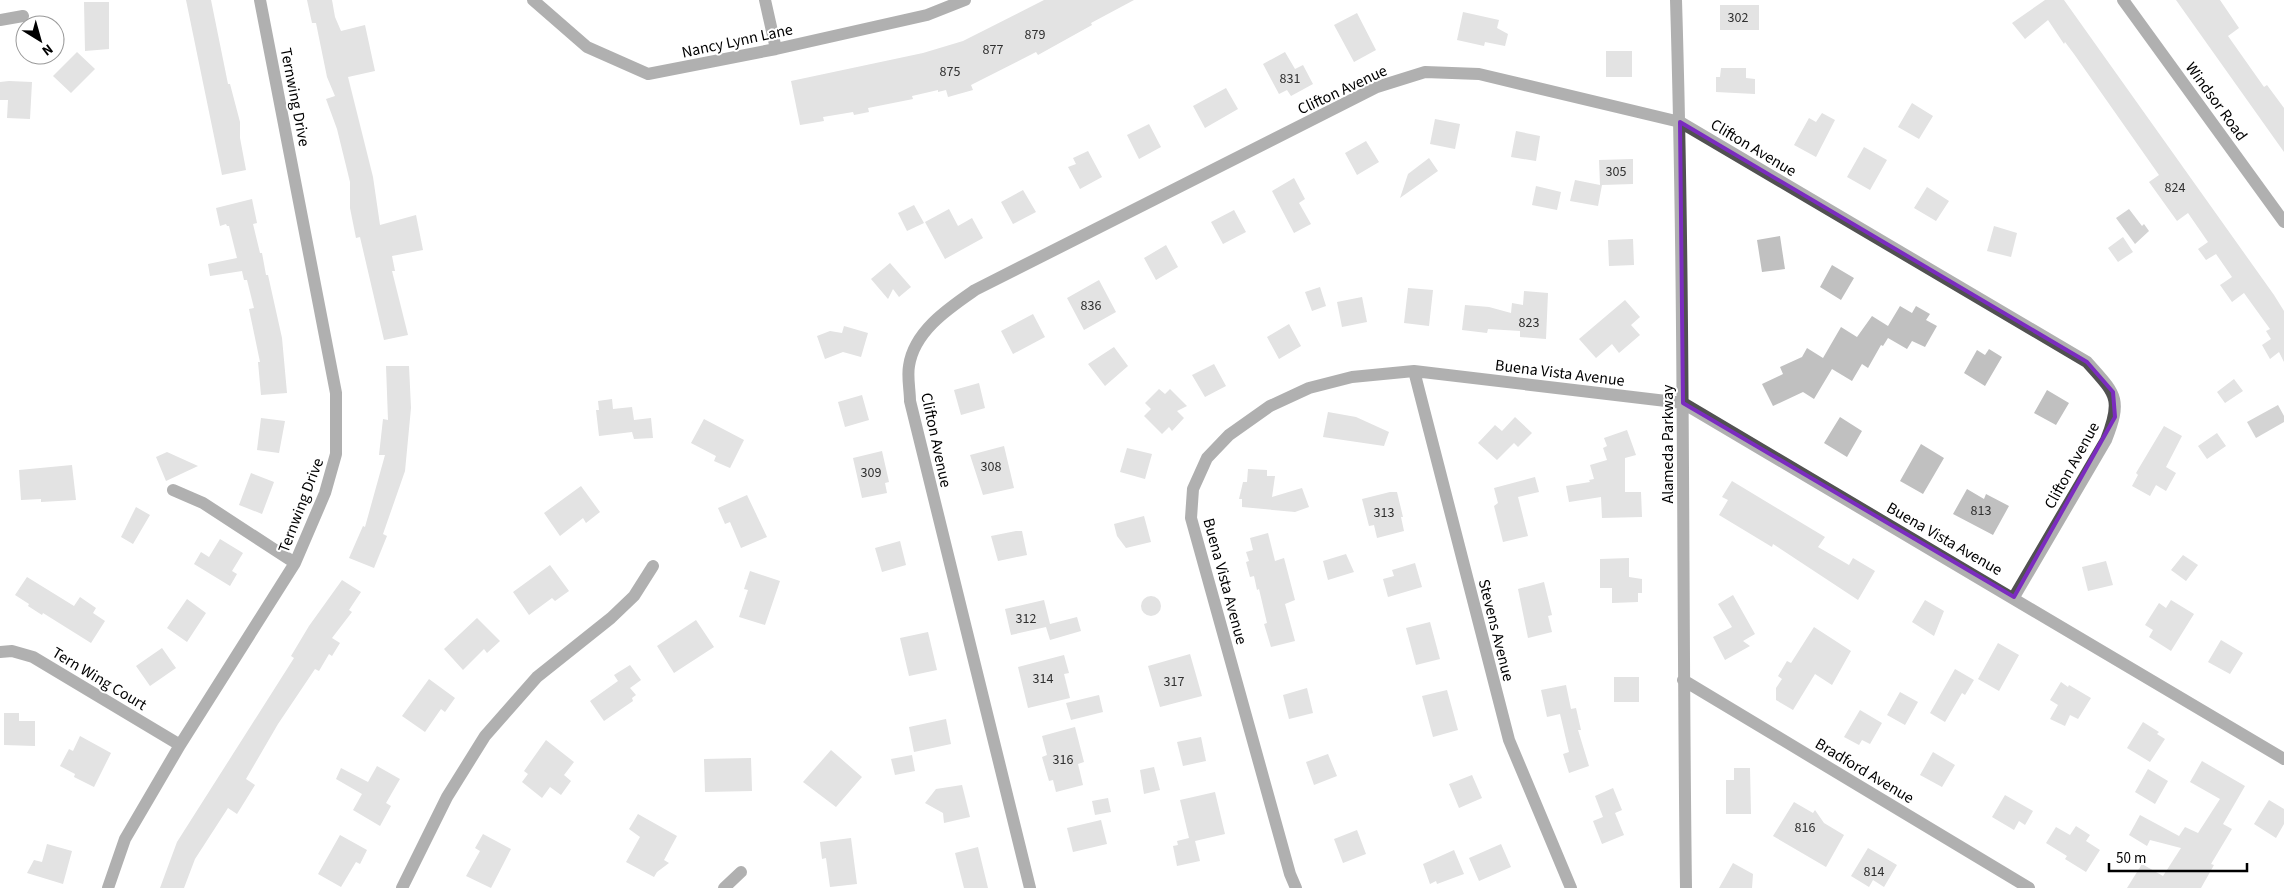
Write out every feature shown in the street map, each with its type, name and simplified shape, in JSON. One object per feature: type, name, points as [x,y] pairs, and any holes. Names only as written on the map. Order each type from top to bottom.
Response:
[{"type":"street","name":"Ternwing Drive","points":[[108,888],[125,838],[180,745],[295,564],[325,493],[336,454],[336,394],[260,0]]},
{"type":"street","name":"Nancy Lynn Lane","points":[[533,0],[587,47],[648,74],[776,49],[927,15],[965,0]]},
{"type":"street","points":[[765,0],[776,49]]},
{"type":"street","name":"Alameda Parkway","points":[[1676,0],[1680,122],[1684,403],[1683,680],[1686,888]]},
{"type":"street","name":"Windsor Road","points":[[2123,0],[2284,222]]},
{"type":"street","points":[[0,20],[15,17]]},
{"type":"street","name":"Clifton Avenue","points":[[1030,888],[910,401],[909,366],[920,339],[941,313],[976,290],[1377,87],[1426,72],[1479,74],[1680,122],[2087,362],[2114,392],[2115,417],[2106,440],[2014,597]]},
{"type":"street","name":"Buena Vista Avenue","points":[[1296,888],[1290,874],[1191,518],[1193,488],[1207,458],[1229,435],[1270,406],[1309,388],[1352,376],[1414,372],[1684,403],[2014,597],[2284,759]]},
{"type":"street","name":"Stevens Avenue","points":[[1414,372],[1509,740],[1571,888]]},
{"type":"street","points":[[173,490],[203,503],[295,564]]},
{"type":"street","points":[[402,888],[447,797],[485,736],[537,677],[611,618],[634,596],[653,566]]},
{"type":"street","name":"Tern Wing Court","points":[[0,652],[12,651],[33,657],[180,745]]},
{"type":"street","name":"Bradford Avenue","points":[[1683,680],[2029,888]]},
{"type":"street","points":[[724,888],[742,872]]},
{"type":"highlighted area","points":[[1680,122],[2087,362],[2113,392],[2115,417],[2014,597],[1683,403]]},
{"type":"shaded area","points":[[2129,209],[2142,226],[2144,224],[2149,231],[2135,244],[2116,218]]},
{"type":"shaded area","points":[[2278,405],[2284,416],[2284,422],[2256,438],[2247,422]]},
{"type":"building","points":[[186,0],[211,0],[228,84],[230,84],[240,122],[240,138],[246,170],[222,175]]},
{"type":"building","points":[[307,0],[332,0],[335,17],[341,31],[365,25],[375,71],[348,77],[373,177],[380,225],[416,215],[423,250],[392,256],[395,271],[392,271],[408,335],[384,340],[360,237],[356,238],[350,208],[350,182],[337,129],[326,99],[335,96],[327,77],[316,23],[312,23]]},
{"type":"building","points":[[1044,0],[1134,0],[1038,55],[1036,52],[971,85],[973,90],[948,97],[946,90],[938,92],[938,90],[912,96],[913,99],[868,108],[869,112],[854,115],[853,112],[823,117],[824,121],[800,125],[791,81],[923,53],[963,41]]},
{"type":"building","points":[[2045,0],[2064,0],[2274,295],[2284,311],[2284,362],[2279,352],[2270,359],[2262,345],[2271,339],[2266,331],[2270,329],[2244,293],[2232,302],[2220,285],[2232,277],[2216,254],[2206,260],[2198,249],[2208,242],[2188,213],[2177,221],[2149,182],[2159,175],[2048,20],[2025,39],[2012,23]]},
{"type":"building","points":[[2176,0],[2220,0],[2239,28],[2228,36],[2264,87],[2267,85],[2284,108],[2284,152]]},
{"type":"building","points":[[84,2],[109,2],[109,49],[85,51]]},
{"type":"building","points":[[1720,5],[1759,5],[1759,30],[1720,30]]},
{"type":"building","points":[[1463,12],[1499,20],[1497,28],[1508,34],[1505,46],[1485,42],[1484,46],[1457,40]]},
{"type":"building","points":[[1357,13],[1376,50],[1354,62],[1334,25]]},
{"type":"building","points":[[1606,51],[1632,51],[1632,77],[1606,77]]},
{"type":"building","points":[[77,52],[95,69],[71,93],[53,76]]},
{"type":"building","points":[[1285,52],[1295,69],[1303,65],[1313,84],[1291,96],[1287,90],[1279,94],[1263,64]]},
{"type":"building","points":[[1721,68],[1746,68],[1746,78],[1755,79],[1755,94],[1716,92],[1716,77],[1720,77]]},
{"type":"building","points":[[0,82],[32,82],[30,119],[7,118],[8,100],[0,100]]},
{"type":"building","points":[[1226,88],[1238,109],[1205,128],[1193,106]]},
{"type":"building","points":[[1912,103],[1933,116],[1919,139],[1898,127]]},
{"type":"building","points":[[1822,113],[1835,120],[1816,157],[1794,145],[1809,118],[1816,122]]},
{"type":"building","points":[[1435,119],[1460,124],[1455,149],[1430,144]]},
{"type":"building","points":[[1149,124],[1161,147],[1139,159],[1127,135]]},
{"type":"building","points":[[1516,131],[1540,136],[1536,161],[1511,157]]},
{"type":"building","points":[[1366,141],[1379,162],[1357,175],[1345,153]]},
{"type":"building","points":[[1864,147],[1887,160],[1870,190],[1847,177]]},
{"type":"building","points":[[1088,151],[1102,177],[1080,189],[1068,167],[1076,164],[1073,158]]},
{"type":"building","points":[[1429,158],[1438,171],[1400,198],[1408,174]]},
{"type":"building","points":[[1633,159],[1633,184],[1602,185],[1598,206],[1570,201],[1575,180],[1600,185],[1599,160]]},
{"type":"building","points":[[1294,178],[1305,199],[1299,203],[1311,224],[1294,233],[1272,191]]},
{"type":"building","points":[[1536,186],[1561,192],[1557,210],[1532,205]]},
{"type":"building","points":[[1927,187],[1949,201],[1936,221],[1914,208]]},
{"type":"building","points":[[1023,190],[1036,212],[1013,224],[1001,202]]},
{"type":"building","points":[[252,199],[257,223],[253,224],[260,253],[262,253],[266,275],[268,275],[282,338],[287,393],[261,395],[258,362],[260,362],[249,309],[254,308],[247,280],[244,280],[242,271],[210,276],[208,264],[237,258],[229,226],[226,224],[220,226],[216,208]]},
{"type":"building","points":[[914,205],[924,223],[907,231],[898,213]]},
{"type":"building","points":[[949,209],[958,226],[972,218],[983,238],[945,259],[925,222]]},
{"type":"building","points":[[1234,210],[1246,232],[1223,244],[1211,222]]},
{"type":"building","points":[[1994,226],[2017,233],[2011,257],[1987,251]]},
{"type":"building","points":[[1780,236],[1785,269],[1762,272],[1757,240]]},
{"type":"building","points":[[2123,237],[2133,252],[2118,262],[2108,248]]},
{"type":"building","points":[[1633,239],[1634,265],[1609,266],[1608,240]]},
{"type":"building","points":[[1166,245],[1178,267],[1156,280],[1144,258]]},
{"type":"building","points":[[890,263],[911,287],[899,297],[893,289],[888,299],[871,279]]},
{"type":"building","points":[[1832,265],[1854,278],[1841,300],[1820,287]]},
{"type":"building","points":[[1099,280],[1116,312],[1084,330],[1067,298]]},
{"type":"building","points":[[1320,287],[1326,306],[1312,311],[1305,292]]},
{"type":"building","points":[[1408,288],[1433,290],[1429,326],[1404,323]]},
{"type":"building","points":[[1524,291],[1548,293],[1546,339],[1520,337],[1520,331],[1488,329],[1487,333],[1462,330],[1465,305],[1489,307],[1511,313],[1512,303],[1523,305]]},
{"type":"building","points":[[1362,297],[1367,322],[1342,327],[1337,302]]},
{"type":"building","points":[[1625,300],[1640,317],[1631,325],[1640,335],[1619,353],[1612,344],[1596,358],[1579,339]]},
{"type":"building","points":[[1900,306],[1912,313],[1916,306],[1930,314],[1926,320],[1937,326],[1925,347],[1912,341],[1907,349],[1888,338],[1883,346],[1881,345],[1868,368],[1862,364],[1852,381],[1832,369],[1814,399],[1803,392],[1773,406],[1762,384],[1783,374],[1780,367],[1802,357],[1807,348],[1823,358],[1841,327],[1857,337],[1872,316],[1888,326]]},
{"type":"building","points":[[1033,314],[1045,337],[1013,354],[1001,331]]},
{"type":"building","points":[[1289,324],[1301,346],[1279,359],[1267,337]]},
{"type":"building","points":[[844,326],[868,333],[861,357],[843,352],[825,359],[817,336],[830,331],[842,333]]},
{"type":"building","points":[[1114,347],[1128,366],[1105,386],[1088,364]]},
{"type":"building","points":[[1989,349],[2002,357],[1985,386],[1964,373],[1977,350],[1985,355]]},
{"type":"building","points":[[1214,364],[1226,386],[1205,397],[1192,375]]},
{"type":"building","points":[[386,366],[409,366],[411,408],[405,471],[383,534],[387,536],[374,568],[349,558],[363,526],[365,527],[385,455],[379,455],[383,419],[388,420]]},
{"type":"building","points":[[2234,379],[2243,391],[2225,403],[2217,392]]},
{"type":"building","points":[[979,383],[985,408],[961,415],[954,390]]},
{"type":"building","points":[[1159,389],[1165,394],[1170,389],[1187,406],[1177,411],[1184,418],[1172,431],[1169,427],[1162,434],[1144,416],[1151,409],[1145,403]]},
{"type":"building","points":[[2047,390],[2069,403],[2056,425],[2034,413]]},
{"type":"building","points":[[862,395],[869,420],[845,427],[838,402]]},
{"type":"building","points":[[612,399],[613,409],[632,407],[634,420],[651,418],[653,438],[634,439],[632,432],[599,436],[596,410],[599,410],[598,401]]},
{"type":"building","points":[[1328,412],[1356,417],[1389,432],[1384,446],[1323,437]]},
{"type":"building","points":[[1515,417],[1532,433],[1518,447],[1514,443],[1497,460],[1478,443],[1495,425],[1502,431]]},
{"type":"building","points":[[1840,417],[1862,431],[1847,457],[1824,443]]},
{"type":"building","points":[[261,418],[285,421],[279,453],[257,450]]},
{"type":"building","points":[[704,419],[744,440],[730,468],[714,461],[716,456],[691,443]]},
{"type":"building","points":[[2164,426],[2182,436],[2166,467],[2176,473],[2166,491],[2156,485],[2150,496],[2132,486],[2138,475],[2136,473]]},
{"type":"building","points":[[1627,430],[1636,455],[1625,458],[1625,492],[1641,492],[1642,517],[1602,518],[1601,497],[1569,502],[1566,486],[1590,482],[1589,480],[1594,479],[1590,465],[1607,460],[1603,448],[1607,446],[1604,438]]},
{"type":"building","points":[[2217,433],[2226,446],[2207,459],[2198,446]]},
{"type":"building","points":[[1921,444],[1944,458],[1923,494],[1900,481]]},
{"type":"building","points":[[1004,446],[1014,488],[983,495],[970,455]]},
{"type":"building","points":[[1127,448],[1152,454],[1145,479],[1120,472]]},
{"type":"building","points":[[882,451],[889,482],[885,483],[887,493],[862,498],[853,458]]},
{"type":"building","points":[[167,452],[198,466],[166,481],[156,457]]},
{"type":"building","points":[[72,465],[76,500],[41,502],[41,499],[21,500],[19,470]]},
{"type":"building","points":[[1248,469],[1267,470],[1267,476],[1275,476],[1272,497],[1302,488],[1309,507],[1295,512],[1242,507],[1242,499],[1239,499],[1243,482],[1247,482]]},
{"type":"building","points":[[251,473],[274,482],[262,514],[239,505]]},
{"type":"building","points":[[1535,477],[1539,492],[1518,497],[1528,536],[1503,542],[1494,506],[1498,503],[1494,488]]},
{"type":"building","points":[[1732,481],[1825,537],[1818,547],[1849,565],[1853,558],[1875,571],[1858,600],[1773,544],[1772,547],[1719,515],[1728,500],[1722,497]]},
{"type":"building","points":[[581,486],[600,512],[586,523],[583,518],[560,536],[544,513]]},
{"type":"building","points":[[1967,489],[1984,499],[1986,494],[2009,506],[1993,535],[1953,514]]},
{"type":"building","points":[[1397,492],[1404,531],[1377,538],[1374,525],[1369,526],[1362,499]]},
{"type":"building","points":[[747,495],[767,537],[741,548],[730,522],[725,524],[718,508]]},
{"type":"building","points":[[136,507],[150,515],[133,544],[121,537]]},
{"type":"building","points":[[1144,516],[1151,542],[1126,548],[1117,536],[1114,524]]},
{"type":"building","points":[[1022,531],[1027,555],[998,561],[991,536]]},
{"type":"building","points":[[1268,533],[1275,561],[1284,558],[1295,600],[1285,604],[1295,641],[1271,647],[1264,624],[1267,623],[1259,589],[1257,590],[1254,576],[1250,577],[1246,562],[1249,561],[1246,552],[1253,550],[1250,538]]},
{"type":"building","points":[[220,539],[243,553],[232,571],[237,574],[230,586],[194,564],[201,552],[209,557]]},
{"type":"building","points":[[900,541],[906,565],[882,572],[875,548]]},
{"type":"building","points":[[1346,554],[1354,572],[1328,580],[1323,561]]},
{"type":"building","points":[[2183,555],[2198,565],[2186,581],[2171,570]]},
{"type":"building","points":[[1629,558],[1629,577],[1642,579],[1642,593],[1638,593],[1638,602],[1612,603],[1612,588],[1600,588],[1600,559]]},
{"type":"building","points":[[2106,561],[2113,585],[2088,591],[2082,567]]},
{"type":"building","points":[[1415,563],[1422,587],[1388,597],[1383,579],[1394,576],[1392,570]]},
{"type":"building","points":[[550,565],[569,591],[555,601],[552,598],[529,615],[513,592]]},
{"type":"building","points":[[750,571],[780,581],[765,625],[739,617],[748,590],[744,589]]},
{"type":"building","points":[[27,577],[74,606],[80,597],[96,608],[93,613],[105,621],[91,643],[43,613],[42,615],[15,595]]},
{"type":"building","points":[[342,580],[361,592],[349,610],[352,612],[332,638],[340,643],[332,656],[329,654],[319,671],[315,669],[278,724],[246,779],[255,785],[237,814],[228,808],[195,859],[184,888],[160,888],[177,842],[294,658],[291,656],[309,626]]},
{"type":"building","points":[[1544,582],[1552,615],[1548,616],[1552,632],[1528,638],[1518,589]]},
{"type":"building","points":[[1733,595],[1755,634],[1743,641],[1750,646],[1725,660],[1713,637],[1732,627],[1718,604]]},
{"type":"building","points":[[1147,596],[1155,596],[1161,602],[1161,610],[1155,616],[1147,616],[1141,610],[1141,602]]},
{"type":"building","points":[[187,599],[206,613],[187,642],[167,628]]},
{"type":"building","points":[[1044,600],[1050,624],[1077,617],[1081,631],[1050,640],[1046,627],[1011,635],[1005,609]]},
{"type":"building","points":[[1925,600],[1944,611],[1934,636],[1912,622]]},
{"type":"building","points":[[2171,600],[2194,614],[2171,651],[2149,637],[2153,630],[2145,625],[2159,603],[2166,608]]},
{"type":"building","points":[[477,618],[500,641],[487,653],[484,649],[463,670],[444,649]]},
{"type":"building","points":[[696,620],[714,647],[674,673],[657,646]]},
{"type":"building","points":[[1430,622],[1440,659],[1416,665],[1406,628]]},
{"type":"building","points":[[1814,627],[1851,651],[1832,685],[1815,674],[1793,710],[1776,700],[1776,688],[1782,679],[1778,676],[1787,661],[1791,663]]},
{"type":"building","points":[[928,632],[937,670],[909,676],[900,638]]},
{"type":"building","points":[[2221,640],[2243,653],[2230,674],[2208,662]]},
{"type":"building","points":[[1998,643],[2019,655],[1999,691],[1978,679]]},
{"type":"building","points":[[162,648],[176,668],[150,686],[136,666]]},
{"type":"building","points":[[1190,654],[1202,696],[1160,707],[1148,666]]},
{"type":"building","points":[[1064,655],[1069,673],[1064,674],[1070,698],[1028,708],[1018,667]]},
{"type":"building","points":[[630,665],[641,680],[630,688],[636,695],[632,698],[633,701],[604,721],[590,701],[618,681],[614,675]]},
{"type":"building","points":[[1955,669],[1974,680],[1965,695],[1962,693],[1945,722],[1930,713]]},
{"type":"building","points":[[1614,677],[1639,677],[1639,702],[1614,702]]},
{"type":"building","points":[[429,679],[455,698],[445,712],[441,709],[425,732],[402,716]]},
{"type":"building","points":[[2061,682],[2091,698],[2078,719],[2070,715],[2065,726],[2050,719],[2058,705],[2050,700]]},
{"type":"building","points":[[1566,685],[1571,709],[1576,708],[1581,730],[1578,730],[1589,766],[1569,773],[1563,754],[1569,752],[1560,714],[1547,717],[1541,690]]},
{"type":"building","points":[[1307,688],[1313,713],[1289,719],[1283,695]]},
{"type":"building","points":[[1447,690],[1458,730],[1433,737],[1422,696]]},
{"type":"building","points":[[1900,692],[1918,702],[1905,725],[1887,715]]},
{"type":"building","points":[[1099,695],[1103,712],[1071,720],[1066,703]]},
{"type":"building","points":[[1860,710],[1882,723],[1870,744],[1862,740],[1859,745],[1844,737]]},
{"type":"building","points":[[4,713],[19,713],[19,721],[35,721],[35,746],[4,745]]},
{"type":"building","points":[[946,719],[951,744],[914,752],[909,727]]},
{"type":"building","points":[[2143,722],[2159,732],[2157,734],[2165,739],[2150,762],[2127,748]]},
{"type":"building","points":[[1075,727],[1084,762],[1078,764],[1083,785],[1056,792],[1053,780],[1049,781],[1042,757],[1047,755],[1042,736]]},
{"type":"building","points":[[80,736],[111,753],[94,787],[74,777],[75,774],[60,766],[69,749],[73,751]]},
{"type":"building","points":[[1201,737],[1206,761],[1183,766],[1177,742]]},
{"type":"building","points":[[546,740],[574,762],[564,775],[571,781],[561,795],[550,787],[542,798],[522,782],[528,774],[524,771]]},
{"type":"building","points":[[831,750],[862,777],[836,807],[803,782]]},
{"type":"building","points":[[1933,752],[1955,765],[1942,787],[1920,775]]},
{"type":"building","points":[[1328,754],[1337,776],[1314,785],[1306,762]]},
{"type":"building","points":[[912,755],[915,771],[895,775],[891,759]]},
{"type":"building","points":[[751,758],[752,791],[705,792],[704,759]]},
{"type":"building","points":[[2202,761],[2245,786],[2223,824],[2232,829],[2211,864],[2214,865],[2201,888],[2127,888],[2142,864],[2163,876],[2181,848],[2150,840],[2147,846],[2129,835],[2140,815],[2179,836],[2185,827],[2198,833],[2220,799],[2190,782]]},
{"type":"building","points":[[377,766],[400,779],[386,803],[391,806],[380,826],[353,810],[362,794],[336,779],[341,768],[368,782]]},
{"type":"building","points":[[1154,767],[1160,790],[1144,794],[1140,770]]},
{"type":"building","points":[[1734,768],[1750,768],[1751,814],[1726,814],[1726,780],[1734,780]]},
{"type":"building","points":[[2148,769],[2168,781],[2155,804],[2135,792]]},
{"type":"building","points":[[1472,775],[1482,798],[1459,808],[1449,784]]},
{"type":"building","points":[[962,785],[970,817],[944,823],[943,813],[925,803],[936,789]]},
{"type":"building","points":[[1613,788],[1622,810],[1615,813],[1624,835],[1602,844],[1593,821],[1603,817],[1595,796]]},
{"type":"building","points":[[1215,792],[1225,834],[1195,841],[1200,861],[1177,866],[1173,846],[1178,845],[1177,841],[1189,838],[1180,800]]},
{"type":"building","points":[[2005,795],[2033,811],[2025,825],[2019,821],[2014,830],[1992,817]]},
{"type":"building","points":[[1108,798],[1111,812],[1095,815],[1092,801]]},
{"type":"building","points":[[2269,800],[2284,809],[2284,824],[2276,838],[2254,824]]},
{"type":"building","points":[[1794,802],[1813,813],[1815,810],[1824,823],[1844,835],[1826,867],[1773,836]]},
{"type":"building","points":[[638,814],[677,836],[664,860],[669,863],[657,872],[654,877],[626,862],[640,837],[629,829]]},
{"type":"building","points":[[1101,820],[1107,844],[1073,852],[1067,828]]},
{"type":"building","points":[[2076,826],[2090,835],[2086,841],[2100,850],[2086,872],[2065,859],[2067,856],[2046,843],[2056,827],[2070,835]]},
{"type":"building","points":[[1357,830],[1366,854],[1343,863],[1334,839]]},
{"type":"building","points":[[483,834],[511,849],[491,888],[466,876],[480,851],[475,848]]},
{"type":"building","points":[[340,835],[367,850],[360,864],[356,862],[341,887],[318,874]]},
{"type":"building","points":[[851,838],[857,884],[830,887],[826,858],[822,859],[820,842]]},
{"type":"building","points":[[47,844],[72,851],[63,884],[27,873],[34,860],[42,862]]},
{"type":"building","points":[[1501,844],[1511,867],[1479,881],[1469,858]]},
{"type":"building","points":[[978,847],[988,888],[964,888],[955,853]]},
{"type":"building","points":[[1868,848],[1897,865],[1884,887],[1873,880],[1869,887],[1851,876]]},
{"type":"building","points":[[1454,850],[1464,874],[1437,884],[1436,881],[1430,884],[1423,864]]},
{"type":"building","points":[[1733,863],[1753,874],[1752,888],[1719,888]]}]
